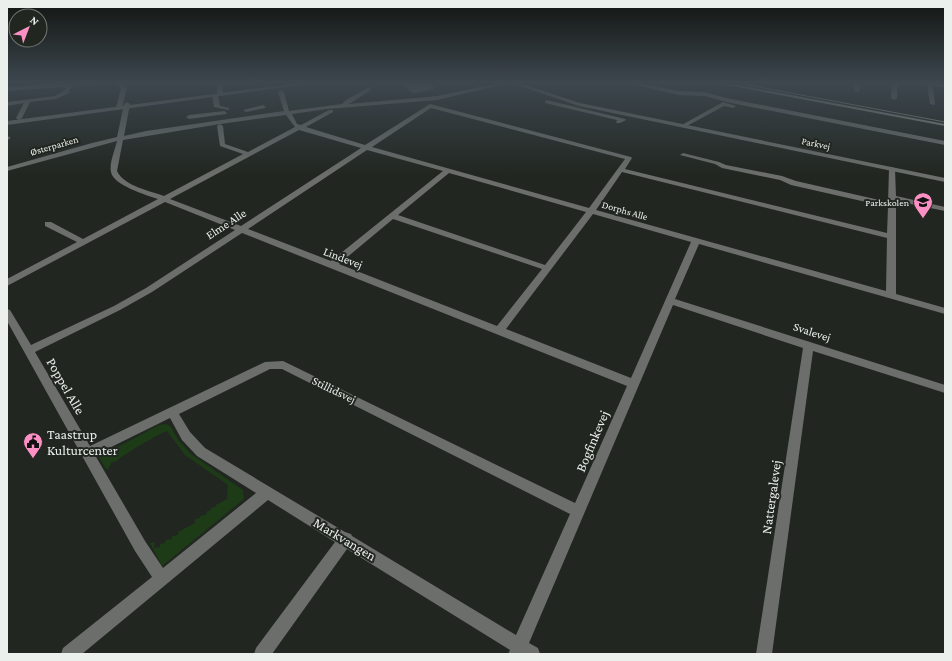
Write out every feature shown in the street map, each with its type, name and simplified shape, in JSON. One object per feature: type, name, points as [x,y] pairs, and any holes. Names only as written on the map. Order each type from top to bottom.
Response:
[{"type":"street","points":[[19,118],[22,113]]},
{"type":"street","points":[[7,121],[19,118],[64,113]]},
{"type":"street","points":[[7,121],[70,113]]},
{"type":"street","name":"Lindevej","points":[[122,113],[114,168],[116,176],[126,184],[162,200],[634,384]]},
{"type":"street","points":[[187,116],[200,113]]},
{"type":"street","points":[[204,113],[205,125]]},
{"type":"street","points":[[288,113],[292,121],[300,127]]},
{"type":"street","name":"Østerparken","points":[[7,169],[70,150],[119,138],[288,113]]},
{"type":"street","points":[[7,283],[248,154],[328,113]]},
{"type":"street","name":"Elme Alle","points":[[29,350],[131,301],[420,113]]},
{"type":"street","name":"Elme Alle","points":[[457,113],[628,157],[629,158],[621,170]]},
{"type":"street","name":"Parkvej","points":[[602,113],[623,120],[618,122]]},
{"type":"street","name":"Parkvej","points":[[616,113],[945,180]]},
{"type":"street","name":"Parkvej","points":[[683,126],[688,121],[705,113]]},
{"type":"street","name":"Parkvej","points":[[769,113],[945,147]]},
{"type":"street","points":[[791,113],[945,143]]},
{"type":"street","points":[[220,126],[222,144],[248,154]]},
{"type":"street","name":"Dorphs Alle","points":[[300,127],[367,148],[945,310]]},
{"type":"street","points":[[683,155],[716,163],[724,167],[782,178],[794,183],[891,201],[945,209]]},
{"type":"street","points":[[891,294],[890,236],[892,169]]},
{"type":"street","points":[[331,266],[449,170]]},
{"type":"street","points":[[499,331],[621,170],[890,236]]},
{"type":"street","points":[[392,216],[546,268]]},
{"type":"street","points":[[48,224],[83,242]]},
{"type":"street","name":"Bogfinkevej","points":[[518,650],[696,241]]},
{"type":"street","name":"Svalevej","points":[[670,301],[945,389]]},
{"type":"street","name":"Poppel Alle","points":[[7,312],[87,454],[92,458],[140,546],[161,578]]},
{"type":"street","name":"Nattergalevej","points":[[764,654],[809,345]]},
{"type":"street","name":"Stillidsvej","points":[[87,454],[172,411],[269,365],[283,365],[578,511]]},
{"type":"street","name":"Markvangen","points":[[172,411],[186,436],[201,452],[346,539],[518,650],[532,654]]},
{"type":"street","points":[[70,654],[266,492]]},
{"type":"street","points":[[262,654],[346,539]]},
{"type":"green space","points":[[166,424],[170,426],[179,441],[191,454],[243,490],[244,499],[162,566],[150,543],[155,542],[154,548],[160,547],[160,544],[165,543],[166,540],[172,539],[172,536],[178,535],[178,532],[195,523],[195,519],[206,515],[207,511],[210,511],[211,508],[227,499],[228,485],[185,455],[167,431],[141,445],[117,461],[112,462],[108,469],[106,469],[99,457],[159,425]]},
{"type":"tram line","points":[[896,113],[945,122]]},
{"type":"railway","points":[[880,113],[945,125]]},
{"type":"place","name":"Parkskolen","points":[[923,219]]},
{"type":"place","name":"Taastrup Kulturcenter","points":[[33,459]]}]
